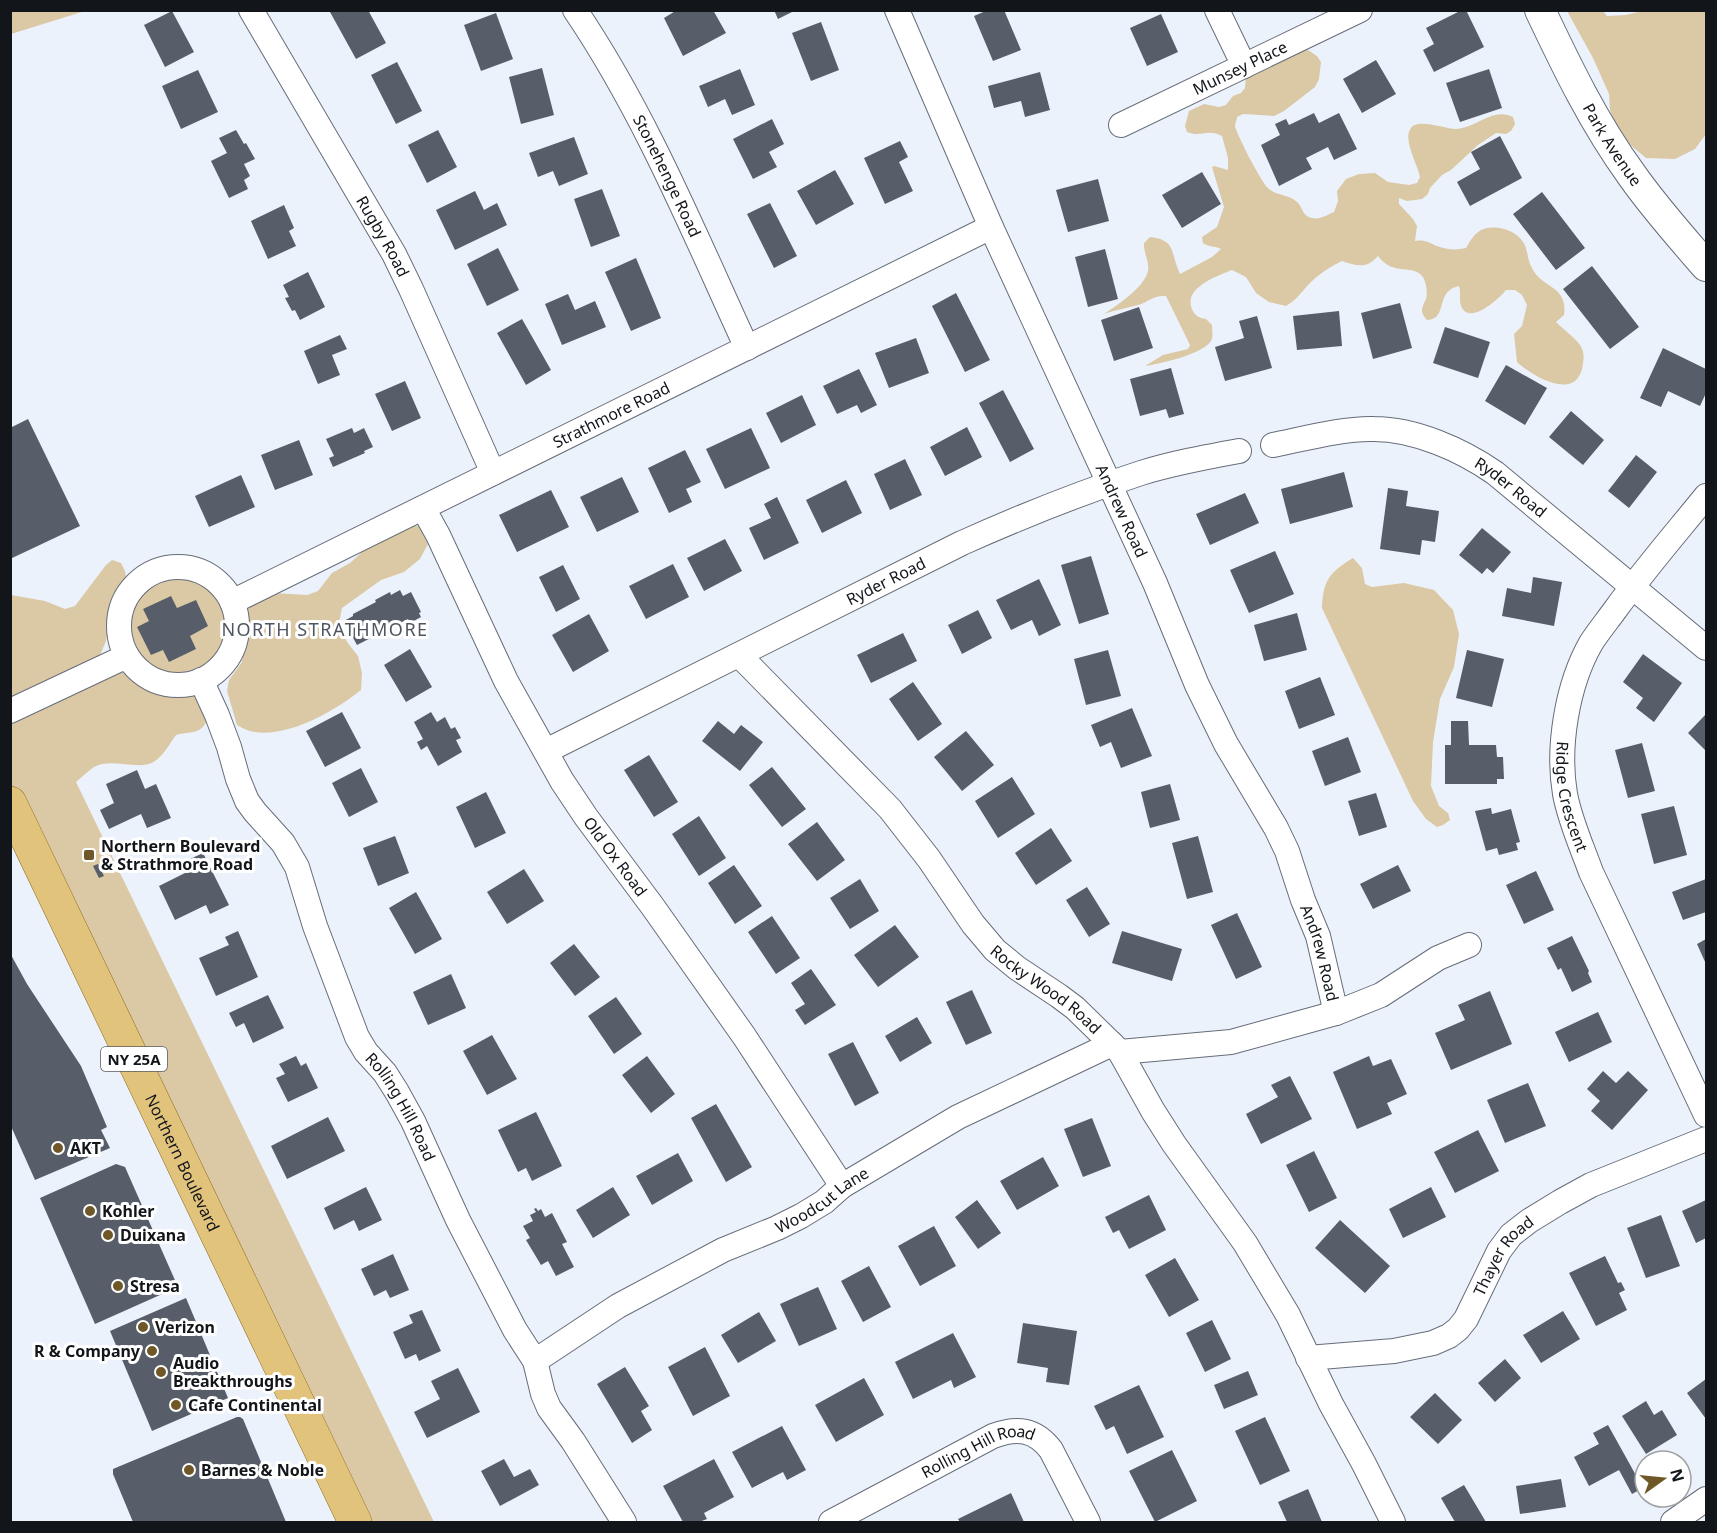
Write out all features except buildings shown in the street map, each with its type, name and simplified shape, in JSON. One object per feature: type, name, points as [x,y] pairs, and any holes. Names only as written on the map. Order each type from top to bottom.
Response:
[{"type":"main road","name":"Northern Boulevard","points":[[10,803],[355,1522]]},
{"type":"street","name":"Rugby Road","points":[[251,10],[394,254],[493,473]]},
{"type":"street","name":"Stonehenge Road","points":[[575,10],[632,102],[747,348]]},
{"type":"street","name":"Andrew Road","points":[[897,10],[991,227],[1155,583],[1197,685],[1226,744],[1276,828],[1287,851],[1318,936],[1336,1013]]},
{"type":"street","points":[[1217,10],[1244,66]]},
{"type":"street","name":"Munsey Place","points":[[1121,125],[1360,10]]},
{"type":"street","name":"Park Avenue","points":[[1540,10],[1570,72],[1618,155],[1667,222],[1707,266]]},
{"type":"street","name":"Strathmore Road","points":[[232,602],[991,227]]},
{"type":"street","name":"Ryder Road","points":[[1273,445],[1373,428],[1398,430],[1426,438],[1468,457],[1489,469],[1707,648]]},
{"type":"street","name":"Ryder Road","points":[[546,751],[962,543],[1027,514],[1141,473],[1239,451]]},
{"type":"street","name":"Ridge Crescent","points":[[1707,496],[1632,586],[1591,644],[1571,693],[1563,737],[1563,779],[1570,812],[1592,872],[1707,1115]]},
{"type":"street","name":"Old Ox Road","points":[[423,508],[438,534],[506,681],[562,781],[744,1035],[842,1186]]},
{"type":"street","points":[[169,567],[188,567],[207,574],[221,586],[232,602],[236,620],[235,639],[229,656],[217,670],[201,680],[185,684],[168,684],[152,679],[138,669],[127,656],[120,638],[119,619],[124,600],[135,584],[151,573],[169,567]]},
{"type":"street","name":"Rocky Wood Road","points":[[739,655],[890,809],[929,859],[973,924],[996,950],[1017,968],[1075,1008],[1116,1048],[1174,1144],[1245,1242],[1288,1315],[1394,1522]]},
{"type":"street","points":[[10,711],[127,656]]},
{"type":"street","name":"Rolling Hill Road","points":[[201,680],[225,736],[247,801],[283,843],[297,867],[315,926],[357,1037],[397,1092],[463,1231],[514,1330],[535,1361],[549,1408],[573,1441],[624,1522]]},
{"type":"street","name":"Woodcut Lane","points":[[535,1361],[618,1306],[723,1250],[801,1216],[824,1202],[842,1186],[958,1117],[1116,1048],[1232,1042],[1336,1013],[1381,995],[1438,958],[1469,945]]},
{"type":"street","name":"Thayer Road","points":[[1308,1358],[1394,1351],[1433,1343],[1449,1336],[1466,1319],[1499,1251],[1512,1235],[1529,1221],[1582,1190],[1707,1139]]},
{"type":"street","name":"Rolling Hill Road","points":[[831,1522],[993,1436],[1008,1431],[1031,1433],[1043,1440],[1051,1450],[1088,1522]]},
{"type":"street","points":[[1673,1522],[1707,1499]]},
{"type":"shaded area","points":[[11,10],[85,10],[85,11],[11,34]]},
{"type":"shaded area","points":[[1567,11],[1603,11],[1607,16],[1642,11],[1706,11],[1706,134],[1695,149],[1675,159],[1646,158],[1628,143],[1616,126],[1610,110],[1609,94],[1593,58]]},
{"type":"shaded area","points":[[1299,48],[1308,50],[1321,62],[1319,79],[1315,87],[1274,116],[1243,114],[1237,117],[1235,126],[1249,157],[1268,188],[1294,199],[1304,213],[1312,218],[1320,218],[1334,212],[1338,201],[1337,191],[1346,179],[1359,174],[1375,173],[1388,182],[1409,185],[1417,183],[1420,177],[1408,139],[1414,125],[1425,124],[1456,129],[1464,128],[1491,116],[1513,117],[1515,124],[1511,131],[1506,134],[1496,133],[1478,145],[1451,170],[1442,175],[1422,199],[1407,201],[1399,198],[1399,204],[1417,226],[1415,241],[1426,241],[1446,249],[1463,249],[1472,238],[1486,228],[1504,229],[1519,238],[1525,245],[1530,265],[1536,275],[1558,292],[1562,298],[1564,315],[1556,322],[1575,339],[1582,350],[1583,361],[1580,375],[1573,382],[1555,384],[1534,375],[1517,362],[1514,334],[1522,326],[1527,305],[1522,295],[1515,290],[1506,290],[1484,309],[1470,313],[1461,306],[1459,286],[1447,293],[1438,315],[1427,320],[1422,312],[1427,294],[1423,277],[1414,271],[1390,266],[1378,256],[1366,265],[1342,261],[1318,276],[1286,306],[1269,302],[1256,293],[1246,277],[1232,270],[1218,276],[1203,284],[1192,295],[1192,309],[1196,315],[1206,319],[1212,325],[1212,339],[1208,344],[1192,354],[1145,366],[1163,355],[1188,349],[1190,345],[1166,296],[1155,297],[1138,305],[1104,314],[1129,296],[1145,277],[1148,268],[1144,243],[1150,237],[1169,244],[1180,274],[1212,257],[1221,249],[1203,243],[1202,237],[1217,227],[1224,207],[1212,167],[1228,170],[1228,158],[1222,136],[1213,133],[1192,134],[1187,132],[1185,126],[1189,111],[1204,104],[1219,107],[1226,105],[1233,96],[1241,93],[1245,88],[1247,62]]},
{"type":"shaded area","points":[[407,525],[419,526],[425,535],[428,544],[420,559],[404,572],[381,580],[342,608],[339,623],[347,642],[358,656],[362,673],[361,690],[324,715],[294,728],[264,733],[250,731],[237,725],[227,691],[229,680],[242,662],[248,609],[260,597],[274,593],[307,595],[318,591],[332,573],[350,563],[373,542]]},
{"type":"shaded area","points":[[1353,558],[1362,568],[1365,584],[1372,587],[1404,583],[1434,590],[1453,610],[1459,634],[1454,667],[1440,699],[1433,742],[1431,786],[1439,806],[1448,813],[1450,820],[1437,827],[1426,819],[1413,801],[1322,608],[1324,590],[1329,578]]},
{"type":"shaded area","points":[[112,560],[121,563],[127,582],[111,613],[106,641],[98,660],[106,670],[133,675],[157,685],[192,693],[201,700],[208,718],[199,730],[176,735],[161,756],[149,764],[101,764],[76,782],[434,1522],[355,1522],[11,802],[11,595],[45,601],[65,609],[75,606]]},
{"type":"shaded area","points":[[178,567],[211,577],[227,593],[237,626],[227,659],[211,675],[178,685],[145,675],[129,659],[119,626],[129,593],[145,577]]},
{"type":"place","name":"Northern Boulevard & Strathmore Road","points":[[89,855]]},
{"type":"place","name":"AKT","points":[[58,1148]]},
{"type":"place","name":"Kohler","points":[[90,1211]]},
{"type":"place","name":"Duixana","points":[[108,1235]]},
{"type":"place","name":"Stresa","points":[[118,1286]]},
{"type":"place","name":"Verizon","points":[[143,1327]]},
{"type":"place","name":"R & Company","points":[[152,1351]]},
{"type":"place","name":"Audio Breakthroughs","points":[[161,1372]]},
{"type":"place","name":"Cafe Continental","points":[[176,1405]]},
{"type":"place","name":"Barnes & Noble","points":[[189,1470]]},
{"type":"district","name":"NORTH STRATHMORE","points":[[325,629]]}]
